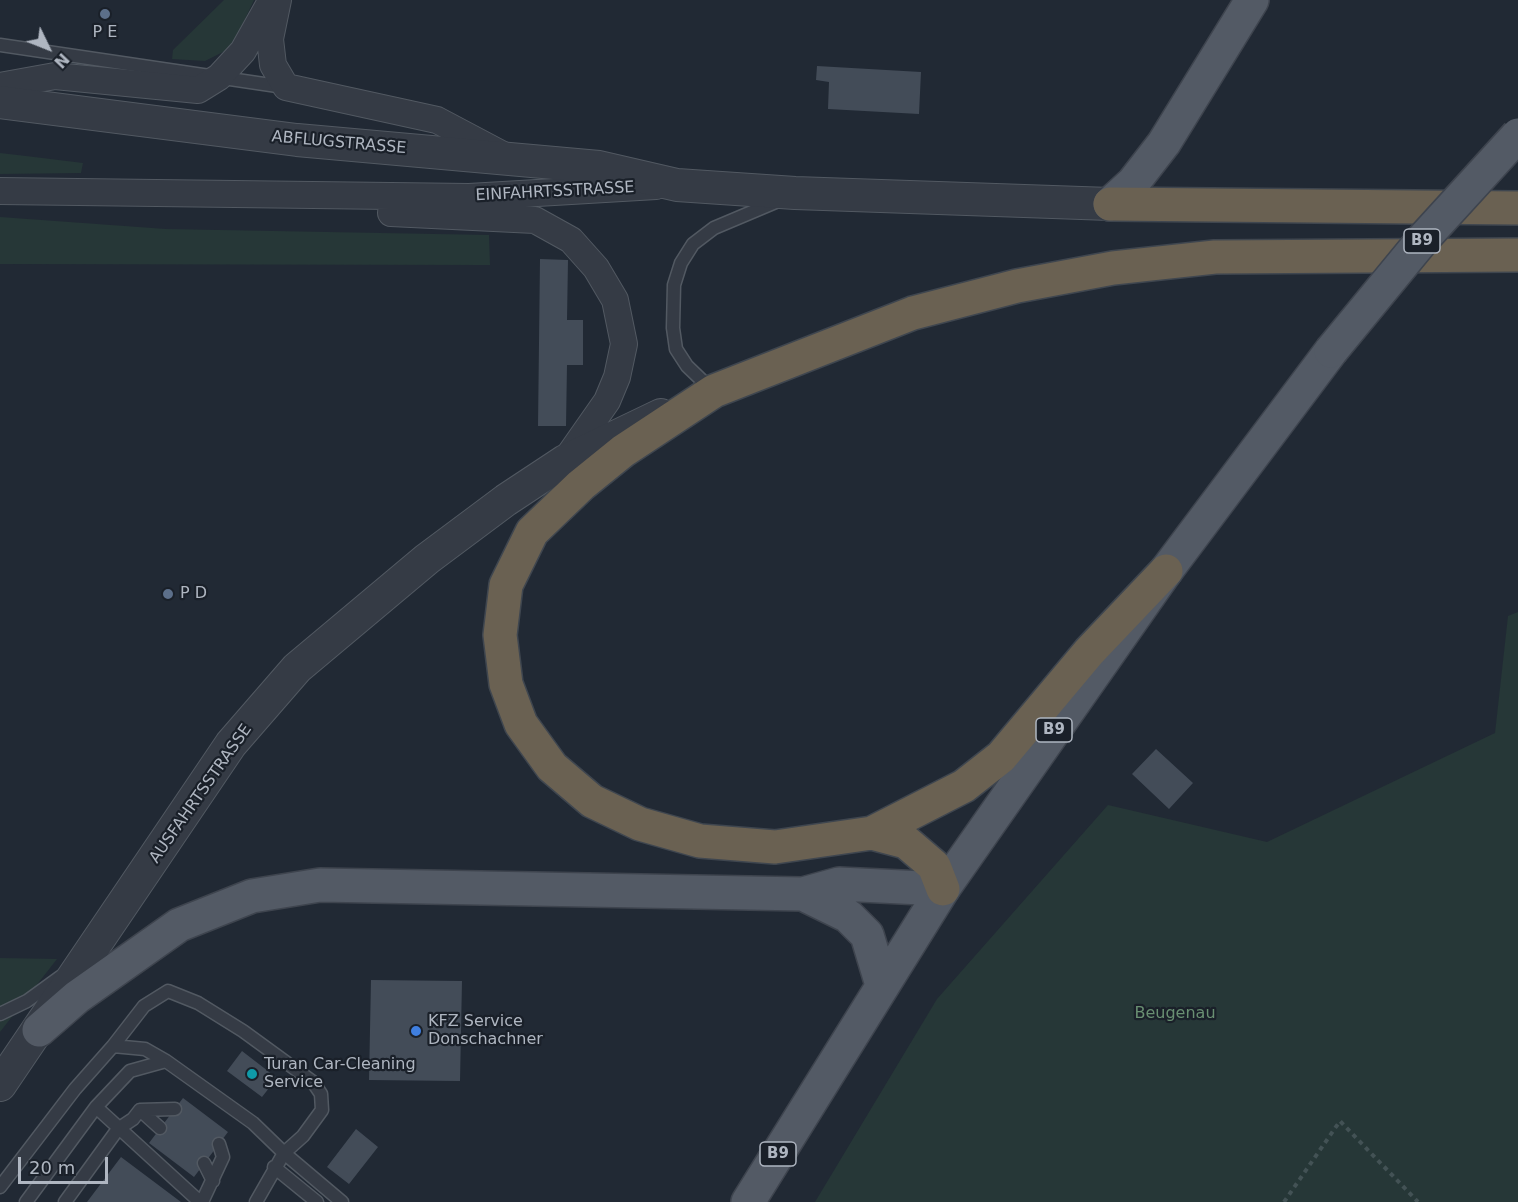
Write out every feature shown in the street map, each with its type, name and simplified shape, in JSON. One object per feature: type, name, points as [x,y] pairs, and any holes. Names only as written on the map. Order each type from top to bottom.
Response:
[{"type":"highway","points":[[1110,204],[1518,208]]},
{"type":"highway","points":[[1166,571],[1089,652],[1001,757],[964,786],[872,833],[775,847],[700,841],[640,825],[592,801],[552,766],[522,724],[506,684],[500,635],[506,585],[532,531],[581,485],[623,451],[714,392],[913,313],[1017,286],[1113,268],[1215,257],[1518,255]]},
{"type":"highway","points":[[872,833],[906,842],[934,866],[943,889]]},
{"type":"main road","points":[[1110,204],[1133,183],[1164,143],[1252,0]]},
{"type":"main road","name":"B9","points":[[748,1202],[943,889],[1166,571],[1331,351],[1424,238],[1518,135]]},
{"type":"main road","points":[[39,1030],[77,997],[179,925],[252,896],[320,885],[803,894],[839,884],[943,889]]},
{"type":"main road","points":[[803,894],[848,916],[867,935],[882,985]]},
{"type":"street","points":[[0,86],[55,76],[198,90],[219,77],[243,51],[272,0]]},
{"type":"street","points":[[278,0],[270,39],[273,65],[285,87],[437,120],[508,158]]},
{"type":"street","name":"ABFLUGSTRASSE","points":[[0,102],[297,140],[599,167],[677,185]]},
{"type":"street","name":"EINFAHRTSSTRASSE","points":[[0,191],[349,198],[470,197],[677,185],[795,193],[1110,204]]},
{"type":"street","points":[[349,198],[384,213],[535,220],[571,240],[596,268],[615,300],[624,344],[617,377],[607,401],[566,461]]},
{"type":"street","name":"AUSFAHRTSSTRASSE","points":[[0,1085],[231,744],[297,668],[427,559],[506,500],[566,461],[617,435],[714,392]]},
{"type":"lane","points":[[0,45],[285,87]]},
{"type":"lane","points":[[714,392],[687,366],[676,349],[673,328],[674,285],[681,263],[693,244],[714,228],[795,193]]},
{"type":"lane","points":[[0,1014],[27,1001],[94,949]]},
{"type":"lane","points":[[0,1186],[75,1089],[144,1006],[168,991],[198,1003],[243,1031],[313,1082],[321,1094],[322,1110],[303,1136],[274,1167],[256,1202]]},
{"type":"lane","points":[[113,1046],[146,1049],[166,1061],[253,1123],[284,1154],[342,1202]]},
{"type":"lane","points":[[26,1202],[96,1107],[130,1071],[166,1061]]},
{"type":"lane","points":[[96,1107],[201,1202],[223,1157],[219,1144]]},
{"type":"lane","points":[[65,1202],[118,1129],[133,1119],[140,1110],[175,1108]]},
{"type":"lane","points":[[140,1110],[160,1128]]},
{"type":"lane","points":[[204,1163],[213,1181]]},
{"type":"lane","points":[[274,1167],[317,1202]]},
{"type":"path","points":[[1284,1202],[1340,1120],[1418,1202]]},
{"type":"green space","points":[[224,0],[254,0],[234,42],[225,51],[205,61],[172,59],[173,50]]},
{"type":"green space","points":[[0,153],[83,163],[81,173],[0,174]]},
{"type":"green space","points":[[0,217],[166,229],[489,235],[490,265],[0,264]]},
{"type":"green space","name":"Beugenau","points":[[1518,612],[1518,1202],[815,1202],[937,999],[1108,805],[1267,842],[1495,733],[1508,616]]},
{"type":"green space","points":[[0,958],[57,959],[0,1032]]},
{"type":"building","points":[[817,66],[921,72],[919,114],[828,109],[829,82],[816,80]]},
{"type":"building","points":[[540,259],[568,260],[567,320],[583,320],[583,365],[567,365],[566,426],[538,426]]},
{"type":"building","points":[[1156,749],[1193,783],[1169,809],[1132,774]]},
{"type":"building","name":"KFZ Service Donschachner","points":[[371,980],[462,981],[460,1081],[369,1080]]},
{"type":"building","name":"Turan Car-Cleaning Service","points":[[242,1051],[277,1078],[262,1097],[227,1071]]},
{"type":"building","points":[[183,1098],[228,1132],[194,1177],[149,1143]]},
{"type":"building","points":[[356,1129],[378,1147],[349,1184],[327,1167]]},
{"type":"building","points":[[121,1157],[181,1202],[87,1202]]},
{"type":"place","name":"P E","points":[[105,14]]},
{"type":"place","name":"P D","points":[[168,594]]},
{"type":"place","name":"KFZ Service Donschachner","points":[[416,1031]]},
{"type":"place","name":"Turan Car-Cleaning Service","points":[[252,1074]]}]
